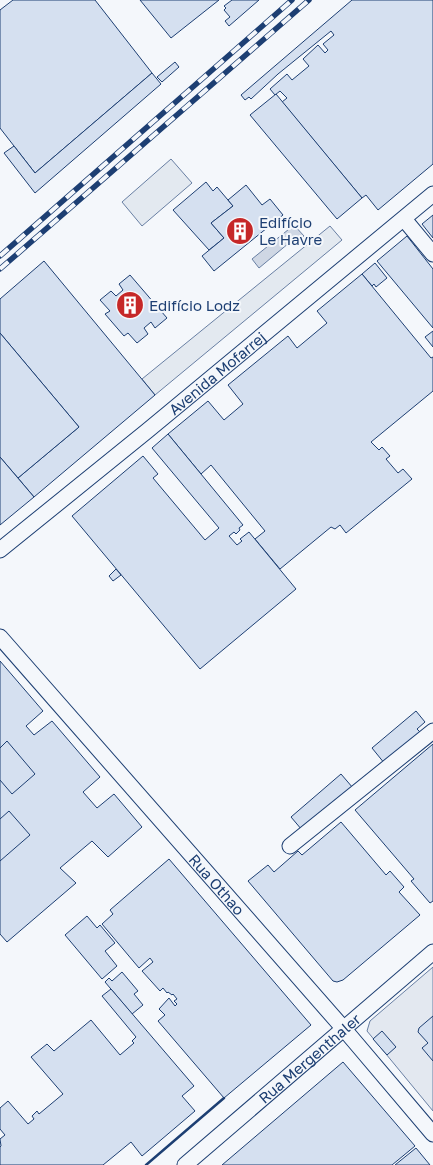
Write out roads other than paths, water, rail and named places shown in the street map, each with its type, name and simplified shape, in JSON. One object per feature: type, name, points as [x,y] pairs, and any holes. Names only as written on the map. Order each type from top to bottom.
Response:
[{"type":"street","name":"Avenida Mofarrej","points":[[0,550],[147,432],[433,194]]},
{"type":"street","points":[[404,218],[433,254]]},
{"type":"street","name":"Rua Othao","points":[[0,637],[344,1029],[433,1134]]},
{"type":"street","points":[[290,846],[433,731]]},
{"type":"street","name":"Rua Mergenthaler","points":[[185,1165],[433,952]]},
{"type":"railway","points":[[0,256],[292,0]]},
{"type":"railway","points":[[0,269],[309,0]]},
{"type":"place","name":"Edifício Le Havre","points":[[240,231]]},
{"type":"place","name":"Edifício Lodz","points":[[130,305]]}]
